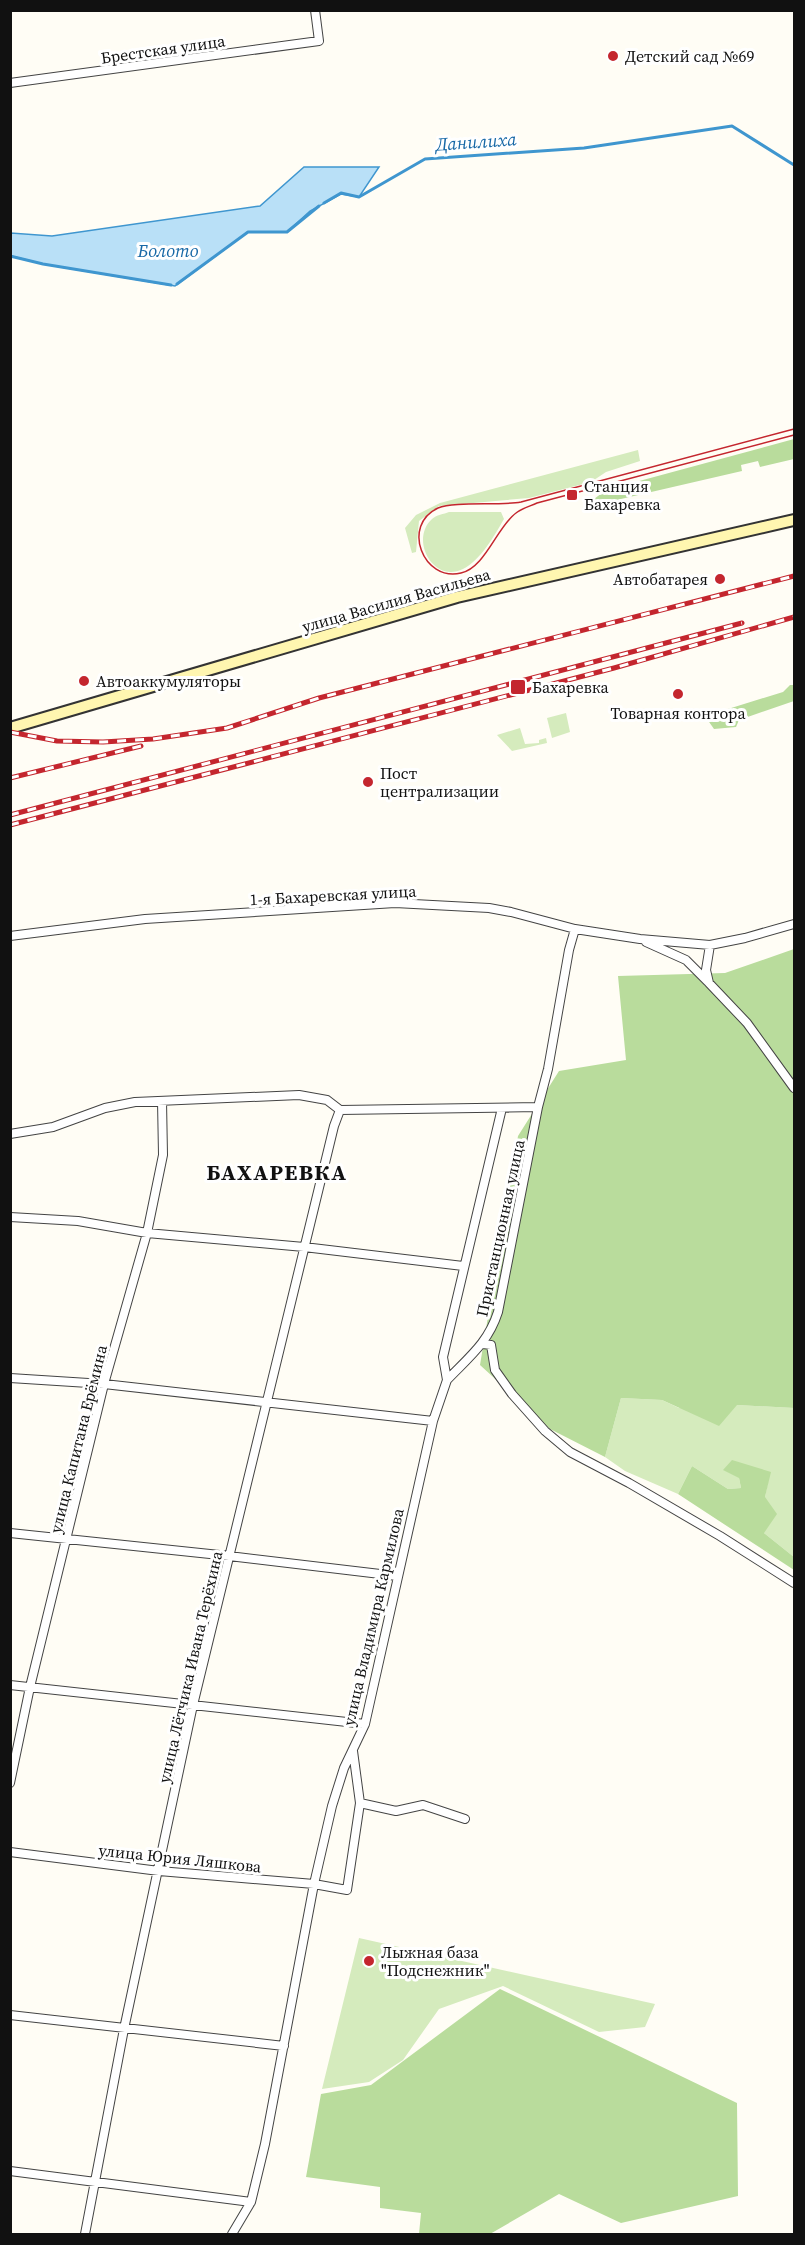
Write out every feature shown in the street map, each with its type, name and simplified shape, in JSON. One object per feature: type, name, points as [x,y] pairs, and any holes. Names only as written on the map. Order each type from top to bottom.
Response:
[{"type":"main road","name":"улица Василия Васильева","points":[[10,728],[457,597],[795,520]]},
{"type":"street","name":"Брестская улица","points":[[10,83],[319,41],[315,10]]},
{"type":"street","name":"1-я Бахаревская улица","points":[[10,936],[145,919],[395,903],[489,908],[575,929],[640,939],[710,945],[795,924]]},
{"type":"street","name":"Пристанционная улица","points":[[447,1380],[483,1344],[498,1312],[575,929]]},
{"type":"street","points":[[640,939],[686,960],[747,1023],[795,1088]]},
{"type":"street","points":[[709,983],[706,970],[710,945]]},
{"type":"street","points":[[10,1134],[53,1127],[115,1105],[162,1101],[299,1095],[327,1100],[340,1110],[538,1107]]},
{"type":"street","name":"улица Капитана Ерёмина","points":[[10,1783],[30,1687],[104,1384],[147,1233],[163,1155],[162,1101]]},
{"type":"street","name":"улица Владимира Кармилова","points":[[232,2235],[251,2202],[265,2144],[314,1884],[332,1806],[344,1768],[364,1724],[433,1421],[447,1380],[443,1357],[502,1108]]},
{"type":"street","name":"улица Лётчика Ивана Терёхина","points":[[85,2235],[124,2029],[193,1705],[304,1247],[340,1110]]},
{"type":"street","points":[[10,1217],[78,1221],[147,1233],[304,1247],[463,1266]]},
{"type":"street","points":[[483,1344],[491,1345],[495,1370],[512,1394],[545,1431],[570,1452],[629,1483],[795,1583]]},
{"type":"street","points":[[10,1378],[104,1384],[433,1421]]},
{"type":"street","points":[[10,1533],[398,1576]]},
{"type":"street","points":[[10,1685],[364,1724]]},
{"type":"street","points":[[353,1751],[360,1803],[396,1811],[423,1805],[465,1819]]},
{"type":"street","name":"улица Юрия Ляшкова","points":[[10,1852],[159,1871],[314,1884],[347,1890],[360,1803]]},
{"type":"street","points":[[10,2015],[284,2046]]},
{"type":"street","points":[[10,2171],[251,2202]]},
{"type":"green space","points":[[794,439],[794,459],[760,467],[758,461],[741,465],[742,471],[582,508],[606,490]]},
{"type":"green space","points":[[638,450],[640,461],[606,472],[591,482],[529,498],[439,506],[419,521],[416,552],[412,553],[405,528],[416,515],[440,503]]},
{"type":"green space","points":[[449,512],[501,512],[504,519],[476,560],[463,569],[452,572],[434,565],[428,558],[423,538],[432,519]]},
{"type":"green space","points":[[790,685],[794,685],[794,701],[739,720],[736,727],[714,729],[707,719],[728,709],[783,692]]},
{"type":"green space","points":[[566,713],[570,732],[552,738],[547,718]]},
{"type":"green space","points":[[520,728],[525,744],[539,743],[539,740],[546,738],[547,743],[512,751],[497,735]]},
{"type":"green space","points":[[794,949],[794,1408],[737,1405],[719,1426],[662,1400],[621,1398],[605,1457],[550,1429],[480,1365],[518,1136],[559,1071],[626,1060],[618,976],[725,973]]},
{"type":"green space","points":[[621,1398],[662,1400],[679,1408],[737,1405],[794,1408],[794,1557],[764,1533],[765,1497],[770,1472],[739,1478],[741,1488],[728,1489],[692,1466],[678,1494],[625,1471],[605,1457]]},
{"type":"green space","points":[[732,1460],[771,1472],[765,1497],[777,1514],[764,1533],[794,1557],[794,1570],[678,1494],[692,1466],[728,1489],[741,1488],[739,1478],[723,1470]]},
{"type":"green space","points":[[359,1938],[655,2004],[645,2027],[599,2032],[503,1986],[439,2009],[403,2060],[369,2082],[322,2089]]},
{"type":"green space","points":[[500,1989],[737,2103],[738,2196],[621,2223],[559,2194],[490,2234],[419,2234],[421,2213],[380,2208],[380,2187],[306,2177],[321,2094],[371,2085]]},
{"type":"water","name":"Болото","points":[[304,167],[379,167],[359,197],[341,194],[310,211],[287,232],[248,232],[175,286],[43,264],[11,256],[11,233],[52,236],[260,206]]},
{"type":"waterway","name":"Данилиха","points":[[324,203],[341,193],[359,197],[425,159],[584,148],[732,126],[794,165]]},
{"type":"waterway","name":"Данилиха","points":[[177,284],[248,232],[287,232],[319,206]]},
{"type":"waterway","name":"Данилиха","points":[[10,256],[43,264],[171,285]]},
{"type":"tram line","points":[[794,429],[521,502],[438,508],[427,516],[421,527],[419,538],[421,550],[427,561],[436,569],[448,573],[461,573],[469,570],[484,556],[509,519],[526,507],[794,435]]},
{"type":"railway","points":[[10,732],[57,741],[103,742],[153,739],[227,728],[319,698],[794,576]]},
{"type":"railway","points":[[10,825],[614,668],[794,617]]},
{"type":"railway","points":[[10,815],[742,623]]},
{"type":"railway","points":[[10,778],[141,746]]},
{"type":"place","name":"Детский сад №69","points":[[613,56]]},
{"type":"place","name":"Станция Бахаревка","points":[[572,495]]},
{"type":"place","name":"Автобатарея","points":[[720,579]]},
{"type":"place","name":"Автоаккумуляторы","points":[[84,681]]},
{"type":"place","name":"Бахаревка","points":[[518,687]]},
{"type":"place","name":"Товарная контора","points":[[678,694]]},
{"type":"place","name":"Пост централизации","points":[[368,782]]},
{"type":"place","name":"Лыжная база \"Подснежник\"","points":[[369,1961]]},
{"type":"district","name":"БАХАРЕВКА","points":[[277,1172]]}]
